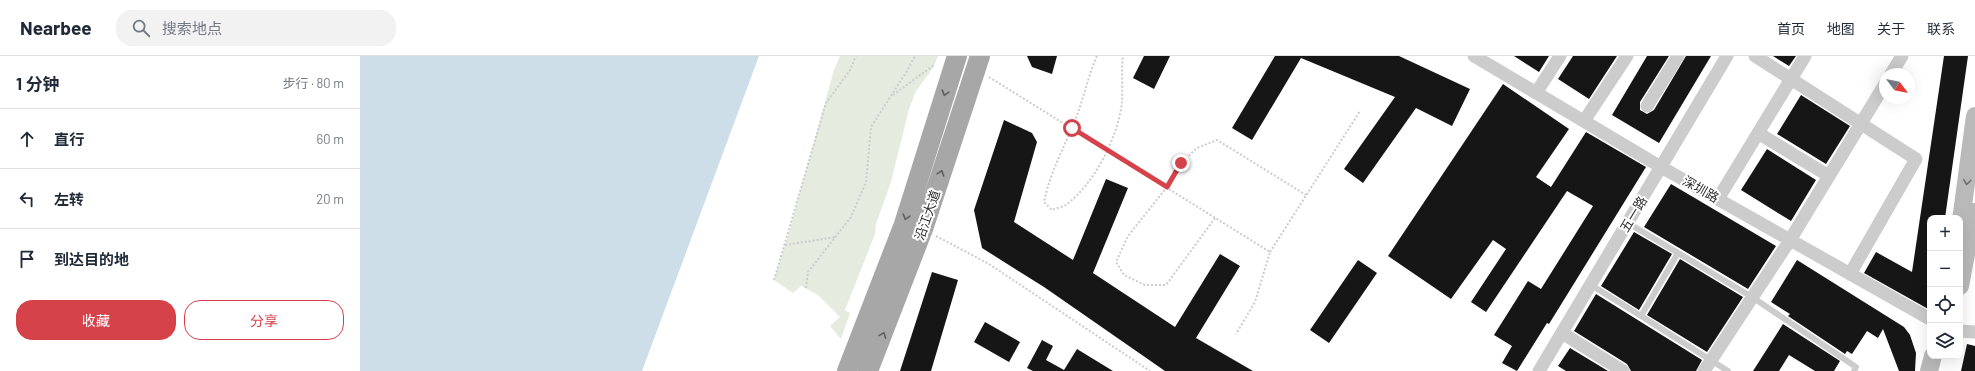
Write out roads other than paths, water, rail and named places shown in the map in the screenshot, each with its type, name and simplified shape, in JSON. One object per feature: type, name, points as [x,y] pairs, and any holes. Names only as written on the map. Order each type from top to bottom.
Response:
[{"type":"main road","name":"沿江大道","points":[[846,371],[904,224],[957,56]]},
{"type":"main road","name":"沿江大道","points":[[868,371],[923,229],[978,62]]},
{"type":"main road","points":[[1962,215],[1975,116]]},
{"type":"main road","points":[[1963,270],[1975,208]]},
{"type":"main road","points":[[1929,371],[1932,359]]},
{"type":"main road","points":[[1940,371],[1943,359]]},
{"type":"street","points":[[1536,93],[1560,56]]},
{"type":"street","points":[[1584,121],[1627,56]]},
{"type":"street","points":[[1647,106],[1678,56]]},
{"type":"street","name":"五一路","points":[[1539,371],[1727,56]]},
{"type":"street","points":[[1755,56],[1916,159],[1850,274]]},
{"type":"street","points":[[1718,199],[1805,56]]},
{"type":"street","name":"深圳路","points":[[1481,58],[1536,93],[1661,167],[1927,317]]},
{"type":"street","points":[[1893,68],[1897,58]]},
{"type":"street","points":[[1708,366],[1790,240],[1879,94]]},
{"type":"street","points":[[1758,133],[1829,176]]},
{"type":"street","points":[[1963,331],[1975,332]]},
{"type":"street","points":[[1562,333],[1623,371]]},
{"type":"lane","points":[[1628,223],[1752,297],[1856,367],[1854,371]]},
{"type":"lane","points":[[1641,316],[1678,253]]},
{"type":"lane","points":[[1590,285],[1641,316],[1708,366],[1728,371]]},
{"type":"water","points":[[360,56],[759,56],[642,371],[360,371]]}]
